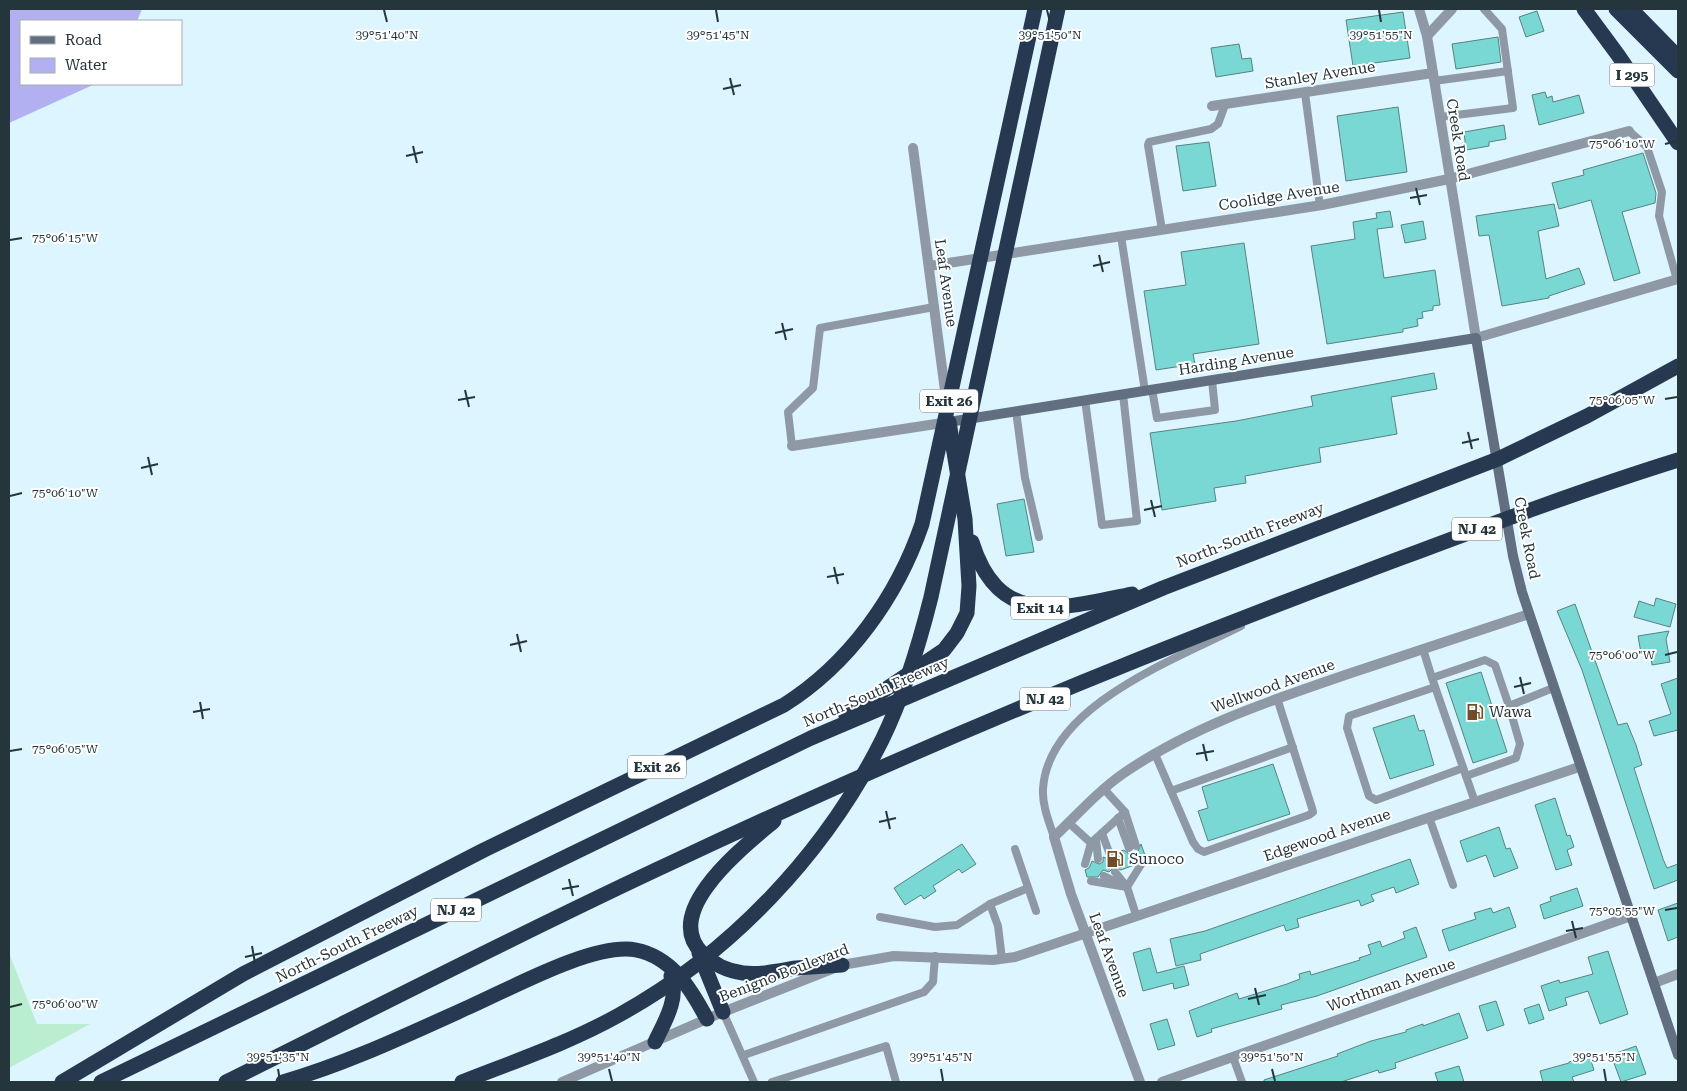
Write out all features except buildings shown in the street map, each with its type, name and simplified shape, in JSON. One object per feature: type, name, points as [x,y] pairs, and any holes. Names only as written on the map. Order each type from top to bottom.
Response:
[{"type":"highway","name":"Exit 26","points":[[62,1082],[243,974],[484,850],[771,712],[795,698],[823,675],[857,640],[890,594],[910,557],[922,524],[1034,9]]},
{"type":"highway","points":[[462,1082],[571,1039],[620,1014],[672,983],[729,939],[772,896],[833,819],[860,778],[885,733],[911,665],[934,582],[1058,9]]},
{"type":"highway","name":"I 295","points":[[1584,9],[1678,143]]},
{"type":"highway","points":[[1616,9],[1678,71]]},
{"type":"highway","points":[[1631,9],[1678,57]]},
{"type":"highway","name":"North-South Freeway","points":[[101,1082],[811,738],[1163,588],[1498,459],[1587,416],[1678,366]]},
{"type":"highway","points":[[811,738],[931,659],[951,643],[962,624],[969,600],[965,519],[950,422]]},
{"type":"highway","name":"NJ 42","points":[[226,1082],[597,898],[788,809],[1013,712],[1303,595],[1546,504],[1678,460]]},
{"type":"highway","points":[[1653,468],[1678,465]]},
{"type":"highway","name":"Exit 14","points":[[965,519],[976,554],[987,576],[1002,593],[1022,604],[1056,608],[1163,588]]},
{"type":"highway","points":[[723,1012],[697,947],[691,923],[694,909],[702,892],[749,842],[788,809]]},
{"type":"highway","points":[[697,947],[719,966],[744,973],[776,973],[795,968],[842,965]]},
{"type":"highway","points":[[283,1082],[397,1040],[591,954],[629,949],[646,952],[662,961],[684,982],[707,1019]]},
{"type":"highway","points":[[655,1042],[670,1010],[674,985],[662,961]]},
{"type":"main road","name":"Harding Avenue","points":[[950,422],[1476,338]]},
{"type":"main road","name":"Creek Road","points":[[1476,338],[1513,556],[1529,614],[1678,1055]]},
{"type":"street","name":"Creek Road","points":[[1420,9],[1427,36],[1476,338]]},
{"type":"street","points":[[1427,36],[1452,9]]},
{"type":"street","name":"Stanley Avenue","points":[[1212,106],[1433,77]]},
{"type":"street","name":"Coolidge Avenue","points":[[929,266],[1320,206],[1450,179],[1629,130]]},
{"type":"street","name":"Leaf Avenue","points":[[913,148],[950,422]]},
{"type":"street","name":"Harding Avenue","points":[[1476,338],[1678,280]]},
{"type":"street","name":"Harding Avenue","points":[[792,446],[950,422]]},
{"type":"street","name":"Wellwood Avenue","points":[[1054,837],[1104,789],[1155,754],[1222,720],[1277,698],[1529,614]]},
{"type":"street","name":"Edgewood Avenue","points":[[1085,932],[1580,767]]},
{"type":"street","name":"Leaf Avenue","points":[[1054,837],[1071,894],[1140,1082]]},
{"type":"street","name":"Worthman Avenue","points":[[1162,1082],[1631,916]]},
{"type":"street","name":"Benigno Boulevard","points":[[562,1082],[580,1079],[655,1042],[723,1012],[842,965],[894,956],[1002,959],[1042,950],[1085,932]]},
{"type":"street","points":[[1654,983],[1678,974]]},
{"type":"lane","points":[[1440,117],[1513,108],[1502,29],[1484,9]]},
{"type":"lane","points":[[1433,77],[1508,71]]},
{"type":"lane","points":[[1305,93],[1320,206]]},
{"type":"lane","points":[[1162,230],[1149,142],[1211,129],[1218,124],[1225,105]]},
{"type":"lane","points":[[1629,130],[1647,147],[1660,184],[1662,192],[1659,216],[1678,280]]},
{"type":"lane","points":[[1121,236],[1149,390],[1156,418],[1215,410],[1212,380]]},
{"type":"lane","points":[[792,446],[788,412],[813,388],[820,328],[934,306]]},
{"type":"lane","points":[[1084,400],[1102,525],[1137,521],[1123,394]]},
{"type":"lane","points":[[1016,411],[1025,478],[1039,537]]},
{"type":"lane","points":[[1054,837],[1043,798],[1044,780],[1051,754],[1074,724],[1094,706],[1131,683],[1303,595]]},
{"type":"lane","points":[[1423,649],[1475,802]]},
{"type":"lane","points":[[1432,678],[1485,660],[1495,665],[1520,744],[1516,758],[1376,800],[1369,796],[1347,728],[1349,716],[1435,687]]},
{"type":"lane","points":[[1509,706],[1553,688]]},
{"type":"lane","points":[[1155,754],[1193,842],[1198,849],[1204,852],[1309,815],[1312,808],[1277,698]]},
{"type":"lane","points":[[1171,791],[1293,747]]},
{"type":"lane","points":[[1104,789],[1125,812],[1132,847],[1118,818]]},
{"type":"lane","points":[[1085,864],[1097,838],[1125,812]]},
{"type":"lane","points":[[1429,817],[1454,885]]},
{"type":"lane","points":[[1069,823],[1097,838],[1110,855]]},
{"type":"lane","points":[[1097,838],[1098,859]]},
{"type":"lane","points":[[1015,849],[1036,911]]},
{"type":"lane","points":[[1126,888],[1138,864]]},
{"type":"lane","points":[[1115,872],[1126,888],[1136,915]]},
{"type":"lane","points":[[1104,876],[1126,888]]},
{"type":"lane","points":[[1091,881],[1126,888]]},
{"type":"lane","points":[[880,918],[935,926],[957,925],[990,904],[1028,888]]},
{"type":"lane","points":[[990,904],[998,926],[1002,959]]},
{"type":"lane","points":[[744,1055],[924,992],[933,982],[936,956]]},
{"type":"lane","points":[[723,1012],[744,1055],[754,1082]]},
{"type":"lane","points":[[772,1082],[886,1046],[896,1082]]},
{"type":"lane","points":[[1234,1057],[1242,1082]]},
{"type":"green space","points":[[9,953],[37,1024],[90,1024],[9,1068]]},
{"type":"water","points":[[9,9],[142,9],[137,20],[20,20],[20,85],[93,85],[9,123]]},
{"type":"place","name":"Wawa","points":[[1475,712]]},
{"type":"place","name":"Sunoco","points":[[1115,859]]}]
